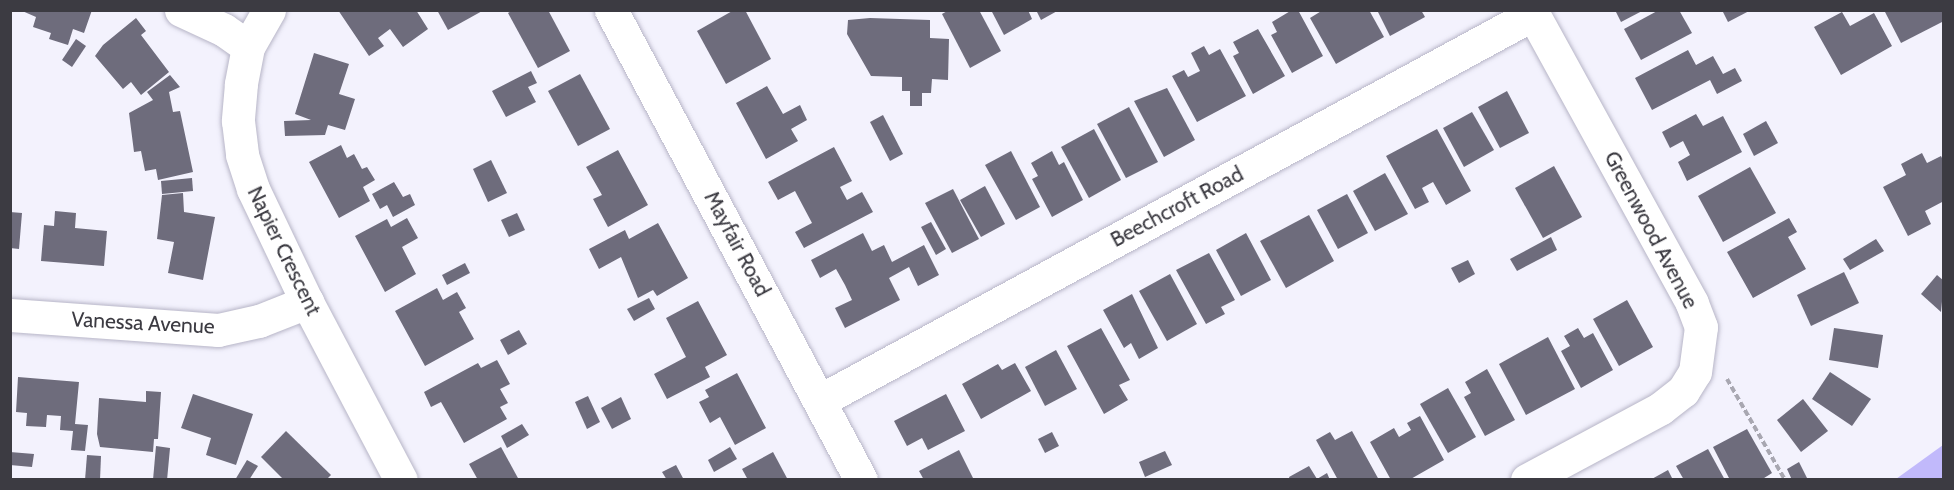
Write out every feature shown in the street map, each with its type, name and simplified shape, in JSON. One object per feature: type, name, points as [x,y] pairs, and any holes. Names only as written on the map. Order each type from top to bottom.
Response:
[{"type":"street","points":[[181,10],[224,30],[249,47]]},
{"type":"street","name":"Napier Crescent","points":[[269,10],[249,47],[238,121],[242,155],[252,189],[307,302],[401,480]]},
{"type":"street","name":"Mayfair Road","points":[[611,10],[821,400],[861,480]]},
{"type":"street","name":"Beechcroft Road","points":[[821,400],[1532,12]]},
{"type":"street","name":"Greenwood Avenue","points":[[1527,480],[1668,403],[1683,391],[1695,372],[1701,349],[1701,327],[1692,303],[1532,12]]},
{"type":"street","name":"Vanessa Avenue","points":[[10,315],[218,330],[259,321],[307,302]]},
{"type":"path","points":[[1701,349],[1734,387],[1785,480]]},
{"type":"shaded area","points":[[1943,445],[1943,479],[1896,479]]},
{"type":"building","points":[[20,10],[92,10],[84,33],[73,29],[68,45],[49,39],[51,33],[33,27],[36,17]]},
{"type":"building","points":[[338,10],[416,10],[428,29],[403,47],[390,29],[378,38],[384,46],[369,56]]},
{"type":"building","points":[[437,10],[484,10],[448,30]]},
{"type":"building","points":[[513,10],[548,10],[570,51],[538,68],[508,13]]},
{"type":"building","points":[[734,10],[745,10],[771,59],[726,84],[697,31]]},
{"type":"building","points":[[949,10],[979,10],[1001,51],[970,68],[942,14]]},
{"type":"building","points":[[991,10],[1028,10],[1032,19],[1004,35]]},
{"type":"building","points":[[1036,10],[1059,10],[1041,20]]},
{"type":"building","points":[[1292,10],[1298,10],[1323,56],[1292,73],[1271,35],[1277,32],[1272,22]]},
{"type":"building","points":[[1323,10],[1369,10],[1384,37],[1336,64],[1310,18]]},
{"type":"building","points":[[1377,10],[1421,10],[1425,17],[1390,36]]},
{"type":"building","points":[[1615,10],[1644,10],[1621,22]]},
{"type":"building","points":[[1659,10],[1679,10],[1692,33],[1641,60],[1624,29]]},
{"type":"building","points":[[1722,10],[1751,10],[1728,22]]},
{"type":"building","points":[[1884,10],[1944,10],[1944,21],[1901,43]]},
{"type":"building","points":[[1842,12],[1850,26],[1874,13],[1892,46],[1841,75],[1814,27]]},
{"type":"building","points":[[136,18],[146,31],[141,35],[169,72],[141,95],[131,82],[123,89],[95,56],[103,45]]},
{"type":"building","points":[[870,18],[930,20],[930,38],[949,39],[948,80],[932,79],[931,93],[922,93],[922,106],[910,106],[910,91],[902,91],[902,77],[871,76],[847,34],[848,20]]},
{"type":"building","points":[[1258,29],[1285,76],[1253,94],[1233,56],[1239,53],[1233,42]]},
{"type":"building","points":[[76,39],[86,46],[72,67],[62,60]]},
{"type":"building","points":[[1204,46],[1209,55],[1220,49],[1246,96],[1197,122],[1172,76],[1184,70],[1188,77],[1200,71],[1191,53]]},
{"type":"building","points":[[1688,50],[1696,65],[1713,56],[1723,74],[1735,68],[1742,81],[1717,94],[1710,80],[1652,110],[1635,78]]},
{"type":"building","points":[[314,53],[349,64],[339,94],[355,99],[345,130],[328,125],[325,135],[285,136],[284,121],[311,120],[295,114]]},
{"type":"building","points":[[531,71],[537,83],[528,87],[536,102],[506,117],[492,91]]},
{"type":"building","points":[[580,74],[610,129],[578,146],[548,91]]},
{"type":"building","points":[[170,75],[180,87],[169,92],[173,112],[180,111],[193,172],[158,180],[156,169],[145,171],[141,151],[134,152],[129,113],[153,100],[147,92]]},
{"type":"building","points":[[767,86],[783,114],[800,105],[807,120],[791,129],[798,141],[766,159],[736,103]]},
{"type":"building","points":[[1167,88],[1195,140],[1164,157],[1134,101]]},
{"type":"building","points":[[1507,91],[1529,133],[1500,148],[1478,107]]},
{"type":"building","points":[[1129,107],[1158,162],[1126,178],[1097,124]]},
{"type":"building","points":[[1472,112],[1494,150],[1464,167],[1443,128]]},
{"type":"building","points":[[1696,114],[1703,126],[1723,116],[1742,152],[1687,181],[1678,162],[1690,155],[1683,141],[1670,148],[1662,132]]},
{"type":"building","points":[[883,115],[903,154],[890,161],[870,122]]},
{"type":"building","points":[[1766,121],[1778,143],[1754,156],[1743,134]]},
{"type":"building","points":[[1094,129],[1121,180],[1089,198],[1061,147]]},
{"type":"building","points":[[1437,129],[1471,191],[1446,205],[1433,182],[1422,188],[1429,202],[1415,209],[1386,156]]},
{"type":"building","points":[[341,145],[347,158],[354,154],[362,169],[367,167],[375,180],[363,187],[370,201],[339,218],[309,162]]},
{"type":"building","points":[[834,147],[852,181],[840,187],[847,200],[862,192],[873,212],[804,248],[795,232],[812,223],[795,191],[778,200],[768,182]]},
{"type":"building","points":[[618,150],[648,205],[608,227],[593,199],[602,195],[586,167]]},
{"type":"building","points":[[1011,151],[1040,207],[1016,220],[985,165]]},
{"type":"building","points":[[1052,151],[1059,165],[1064,162],[1083,200],[1052,217],[1032,179],[1038,176],[1031,163]]},
{"type":"building","points":[[1922,153],[1927,163],[1941,156],[1944,162],[1944,201],[1925,211],[1931,224],[1908,236],[1883,187],[1906,175],[1901,164]]},
{"type":"building","points":[[491,160],[507,193],[488,202],[473,169]]},
{"type":"building","points":[[1554,166],[1582,217],[1543,238],[1515,188]]},
{"type":"building","points":[[1750,167],[1776,213],[1723,242],[1698,196]]},
{"type":"building","points":[[1385,173],[1408,214],[1375,231],[1353,191]]},
{"type":"building","points":[[192,178],[193,191],[162,194],[161,181]]},
{"type":"building","points":[[394,182],[403,197],[410,194],[415,205],[393,217],[387,205],[380,209],[372,194]]},
{"type":"building","points":[[985,186],[1005,224],[981,237],[960,200]]},
{"type":"building","points":[[953,189],[979,239],[952,253],[925,203]]},
{"type":"building","points":[[183,193],[184,212],[215,217],[203,280],[168,273],[174,242],[157,239],[162,195]]},
{"type":"building","points":[[1347,194],[1368,233],[1338,249],[1317,210]]},
{"type":"building","points":[[55,211],[76,213],[75,228],[107,231],[104,266],[41,261],[44,225],[54,226]]},
{"type":"building","points":[[10,212],[22,213],[19,249],[10,248]]},
{"type":"building","points":[[517,213],[525,230],[509,237],[501,220]]},
{"type":"building","points":[[1309,215],[1334,261],[1286,288],[1260,241]]},
{"type":"building","points":[[407,218],[418,238],[402,247],[416,274],[385,292],[355,236],[387,219],[391,227]]},
{"type":"building","points":[[1789,218],[1797,232],[1788,237],[1806,269],[1753,298],[1727,252]]},
{"type":"building","points":[[931,222],[946,249],[936,255],[921,227]]},
{"type":"building","points":[[658,223],[688,278],[657,296],[653,290],[638,298],[621,257],[599,269],[589,249],[625,230],[629,239]]},
{"type":"building","points":[[863,233],[872,251],[884,245],[892,262],[924,245],[939,275],[918,286],[909,267],[889,278],[900,300],[845,328],[835,308],[852,300],[845,285],[836,269],[820,278],[811,260]]},
{"type":"building","points":[[1246,233],[1271,280],[1241,296],[1216,250]]},
{"type":"building","points":[[1551,237],[1557,250],[1517,271],[1510,259]]},
{"type":"building","points":[[1876,239],[1884,251],[1850,270],[1843,259]]},
{"type":"building","points":[[1209,253],[1235,300],[1221,307],[1225,314],[1206,324],[1176,270]]},
{"type":"building","points":[[1468,260],[1475,274],[1459,283],[1451,268]]},
{"type":"building","points":[[465,263],[470,273],[447,285],[442,275]]},
{"type":"building","points":[[1844,272],[1859,303],[1811,326],[1797,295]]},
{"type":"building","points":[[1170,274],[1197,324],[1167,341],[1139,291]]},
{"type":"building","points":[[1937,275],[1944,281],[1941,312],[1921,294]]},
{"type":"building","points":[[437,288],[443,300],[457,292],[466,308],[459,312],[474,339],[425,366],[395,311]]},
{"type":"building","points":[[1132,294],[1158,348],[1139,359],[1131,343],[1124,348],[1103,310]]},
{"type":"building","points":[[649,298],[655,309],[634,321],[627,309]]},
{"type":"building","points":[[1627,300],[1653,347],[1619,366],[1593,319]]},
{"type":"building","points":[[698,301],[727,355],[705,367],[710,377],[667,399],[654,374],[686,357],[666,318]]},
{"type":"building","points":[[1101,328],[1130,380],[1119,385],[1128,400],[1104,414],[1067,346]]},
{"type":"building","points":[[1578,328],[1584,338],[1593,333],[1613,370],[1581,388],[1561,351],[1570,346],[1564,336]]},
{"type":"building","points":[[1834,328],[1883,335],[1878,368],[1829,360]]},
{"type":"building","points":[[519,330],[527,344],[508,355],[500,340]]},
{"type":"building","points":[[1548,337],[1575,389],[1526,415],[1499,364]]},
{"type":"building","points":[[1056,350],[1077,389],[1045,406],[1025,367]]},
{"type":"building","points":[[497,360],[510,384],[500,389],[508,403],[500,407],[507,419],[464,443],[441,402],[431,407],[424,392],[478,363],[481,368]]},
{"type":"building","points":[[1015,363],[1031,391],[981,419],[962,384],[998,364],[1002,370]]},
{"type":"building","points":[[1487,369],[1515,420],[1485,436],[1464,397],[1471,393],[1465,382]]},
{"type":"building","points":[[1830,372],[1871,399],[1852,426],[1812,399]]},
{"type":"building","points":[[737,373],[766,428],[735,445],[720,417],[710,423],[699,402],[709,397],[705,390]]},
{"type":"building","points":[[18,377],[79,382],[75,424],[88,425],[85,451],[71,450],[73,431],[60,430],[61,416],[47,415],[46,427],[26,426],[27,413],[16,412]]},
{"type":"building","points":[[1448,388],[1476,437],[1448,453],[1420,404]]},
{"type":"building","points":[[146,391],[161,392],[158,439],[154,439],[153,452],[100,447],[97,434],[99,398],[146,402]]},
{"type":"building","points":[[193,394],[253,414],[236,465],[206,455],[211,438],[181,428]]},
{"type":"building","points":[[946,394],[965,431],[928,450],[922,438],[907,446],[894,421]]},
{"type":"building","points":[[588,396],[600,422],[587,429],[575,402]]},
{"type":"building","points":[[621,397],[631,419],[612,429],[601,408]]},
{"type":"building","points":[[1803,399],[1828,431],[1801,452],[1777,420]]},
{"type":"building","points":[[1420,416],[1444,460],[1409,480],[1391,480],[1370,442],[1394,428],[1399,437],[1411,430],[1407,423]]},
{"type":"building","points":[[522,424],[529,435],[507,448],[501,436]]},
{"type":"building","points":[[1747,429],[1772,473],[1761,480],[1730,480],[1713,447]]},
{"type":"building","points":[[286,431],[331,475],[326,480],[284,480],[261,457]]},
{"type":"building","points":[[1352,431],[1379,480],[1338,480],[1316,440],[1330,432],[1335,440]]},
{"type":"building","points":[[1052,432],[1059,446],[1045,453],[1038,439]]},
{"type":"building","points":[[156,446],[170,448],[167,480],[153,480]]},
{"type":"building","points":[[501,447],[519,480],[478,480],[469,464]]},
{"type":"building","points":[[730,447],[737,459],[714,472],[708,460]]},
{"type":"building","points":[[1708,449],[1725,480],[1684,480],[1676,466]]},
{"type":"building","points":[[959,450],[974,480],[924,480],[919,471]]},
{"type":"building","points":[[1165,451],[1172,465],[1145,477],[1139,462]]},
{"type":"building","points":[[10,452],[34,454],[32,467],[10,465]]},
{"type":"building","points":[[773,452],[788,480],[748,480],[742,469]]},
{"type":"building","points":[[87,455],[101,456],[100,480],[85,480]]},
{"type":"building","points":[[247,460],[258,466],[249,480],[235,480]]},
{"type":"building","points":[[1799,462],[1808,480],[1792,480],[1787,469]]},
{"type":"building","points":[[676,465],[684,480],[667,480],[662,472]]},
{"type":"building","points":[[1309,466],[1317,479],[1327,473],[1330,480],[1290,480],[1289,477]]},
{"type":"building","points":[[1668,470],[1673,480],[1650,480]]}]
